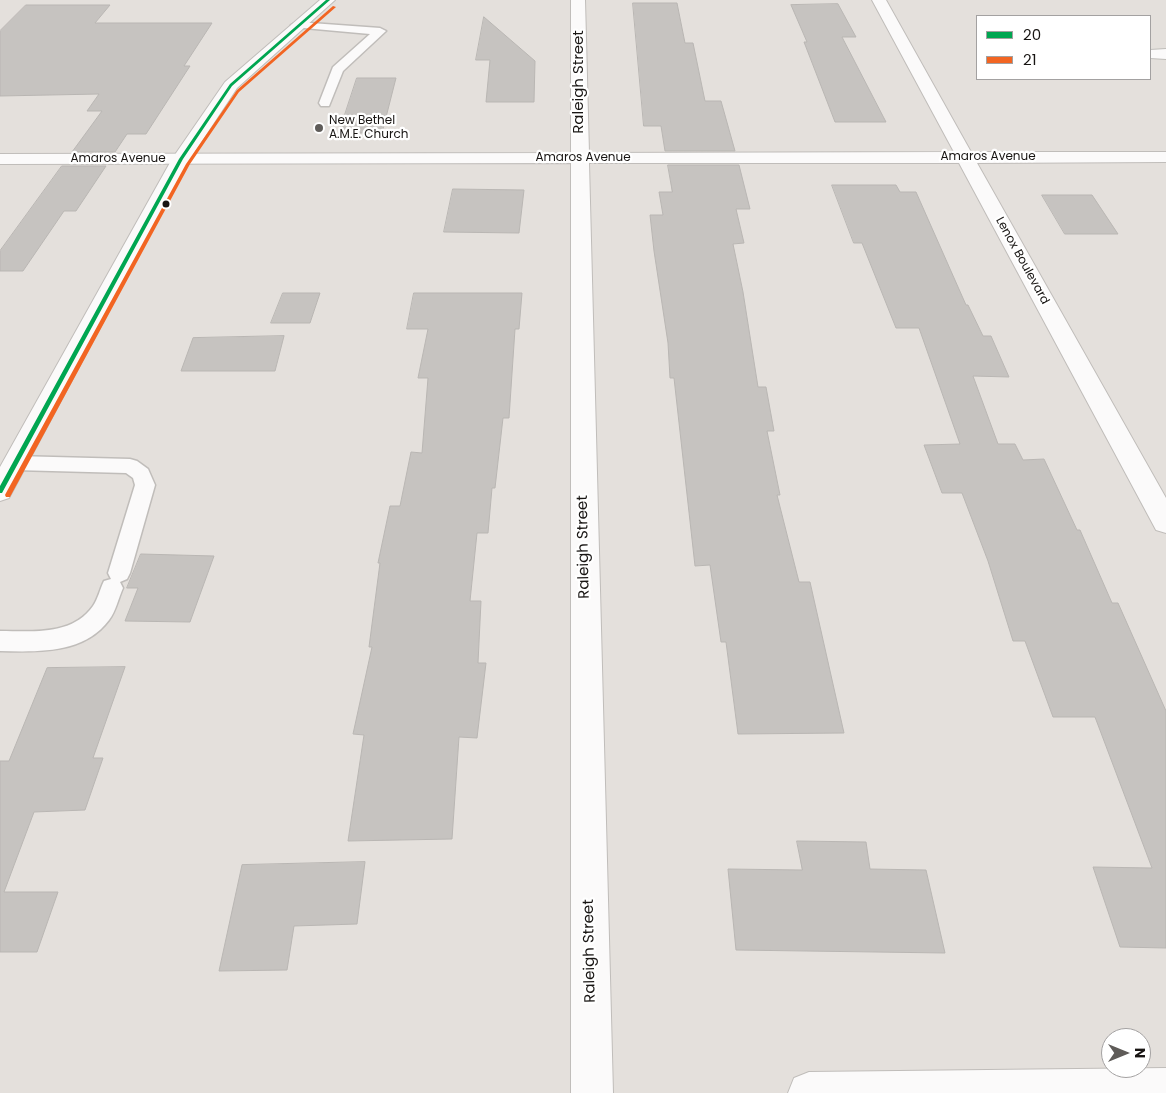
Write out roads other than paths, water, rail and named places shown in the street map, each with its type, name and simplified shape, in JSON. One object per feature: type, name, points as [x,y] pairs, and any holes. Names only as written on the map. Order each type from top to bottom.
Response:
[{"type":"street","points":[[0,491],[181,159],[231,84],[326,0]]},
{"type":"street","name":"Raleigh Street","points":[[578,0],[592,1093]]},
{"type":"street","name":"Lenox Boulevard","points":[[879,0],[1166,522]]},
{"type":"street","points":[[1151,54],[1166,54]]},
{"type":"street","name":"Amaros Avenue","points":[[0,159],[1166,157]]},
{"type":"street","points":[[808,1093],[1166,1089]]},
{"type":"lane","points":[[297,25],[380,31],[337,70],[325,103]]},
{"type":"lane","points":[[0,641],[47,640],[76,634],[101,613],[115,580],[145,485],[141,474],[130,466],[15,463]]},
{"type":"place","name":"New Bethel A.M.E. Church","points":[[319,128]]}]
